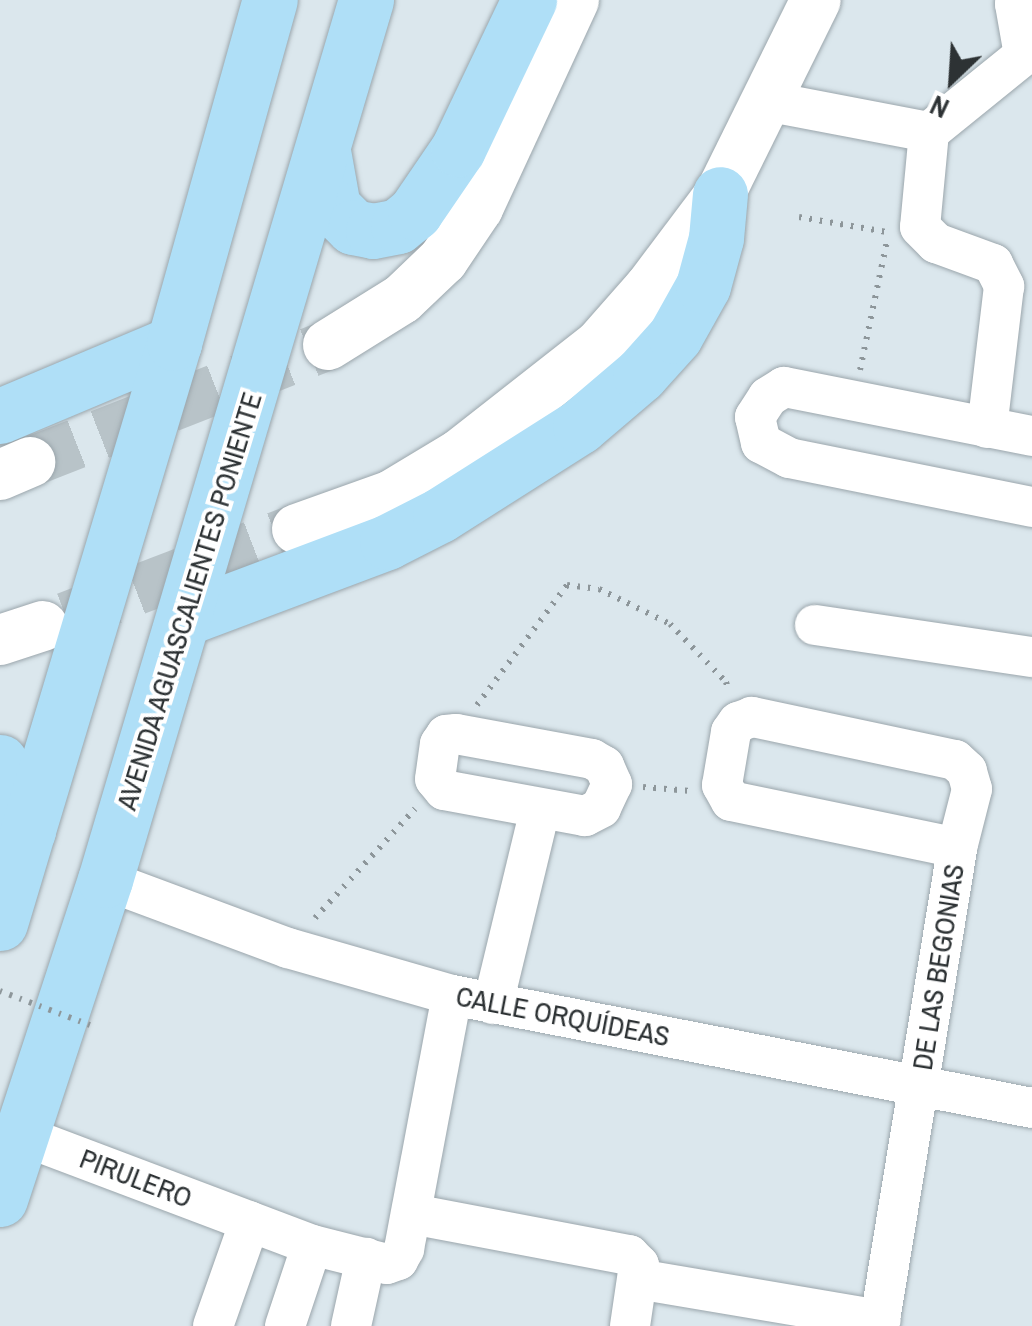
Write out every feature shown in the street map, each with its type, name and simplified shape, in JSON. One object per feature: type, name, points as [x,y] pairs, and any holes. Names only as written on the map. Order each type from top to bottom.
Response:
[{"type":"main road","points":[[0,923],[174,342],[270,0]]},
{"type":"main road","name":"AVENIDA AGUASCALIENTES PONIENTE","points":[[0,1198],[105,880],[366,0]]},
{"type":"main road","points":[[322,151],[333,207],[353,227],[373,231],[398,226],[415,212],[458,149],[528,0]]},
{"type":"main road","points":[[185,618],[387,542],[440,515],[580,426],[640,375],[676,336],[703,286],[716,238],[720,194]]},
{"type":"main road","points":[[0,416],[174,342]]},
{"type":"main road","points":[[0,762],[28,830]]},
{"type":"street","points":[[328,345],[402,299],[443,260],[478,208],[574,0]]},
{"type":"street","points":[[297,529],[392,495],[460,454],[599,345],[650,287],[720,194],[816,0]]},
{"type":"street","points":[[907,235],[920,227],[930,132],[1024,55],[1018,2]]},
{"type":"street","points":[[766,102],[930,132]]},
{"type":"street","points":[[907,235],[993,264],[1002,273],[1004,286],[987,428]]},
{"type":"street","points":[[1032,436],[784,387],[768,398],[756,417],[761,443],[789,458],[1032,507]]},
{"type":"street","points":[[815,625],[1032,657]]},
{"type":"street","name":"DE LAS BEGONIAS","points":[[738,722],[752,717],[955,760],[967,771],[972,789],[957,848],[880,1323]]},
{"type":"street","points":[[724,794],[730,732],[738,722]]},
{"type":"street","points":[[456,734],[592,759],[604,766],[612,784],[602,808],[585,816],[540,810],[436,786],[440,744],[446,735],[456,734]]},
{"type":"street","name":"DE LAS BEGONIAS","points":[[724,794],[731,801],[957,848]]},
{"type":"street","points":[[493,1004],[540,810]]},
{"type":"street","name":"CALLE ORQUÍDEAS","points":[[105,880],[288,948],[452,994],[1032,1108]]},
{"type":"street","points":[[351,1326],[366,1258],[387,1264],[398,1260],[412,1214],[452,994]]},
{"type":"street","name":"PIRULERO","points":[[21,1136],[312,1245],[366,1258]]},
{"type":"street","points":[[412,1214],[629,1255],[640,1264],[630,1326]]},
{"type":"street","points":[[213,1326],[250,1221]]},
{"type":"street","points":[[285,1326],[312,1245]]},
{"type":"street","points":[[638,1279],[880,1323]]},
{"type":"path","points":[[799,217],[907,235],[854,400]]},
{"type":"path","points":[[456,734],[567,585],[599,590],[670,624],[726,682],[738,722]]},
{"type":"path","points":[[612,784],[724,794]]},
{"type":"path","points":[[288,948],[436,786]]},
{"type":"path","points":[[0,991],[90,1025]]},
{"type":"tunnel","points":[[30,462],[328,345]]},
{"type":"tunnel","points":[[66,617],[297,529]]}]
